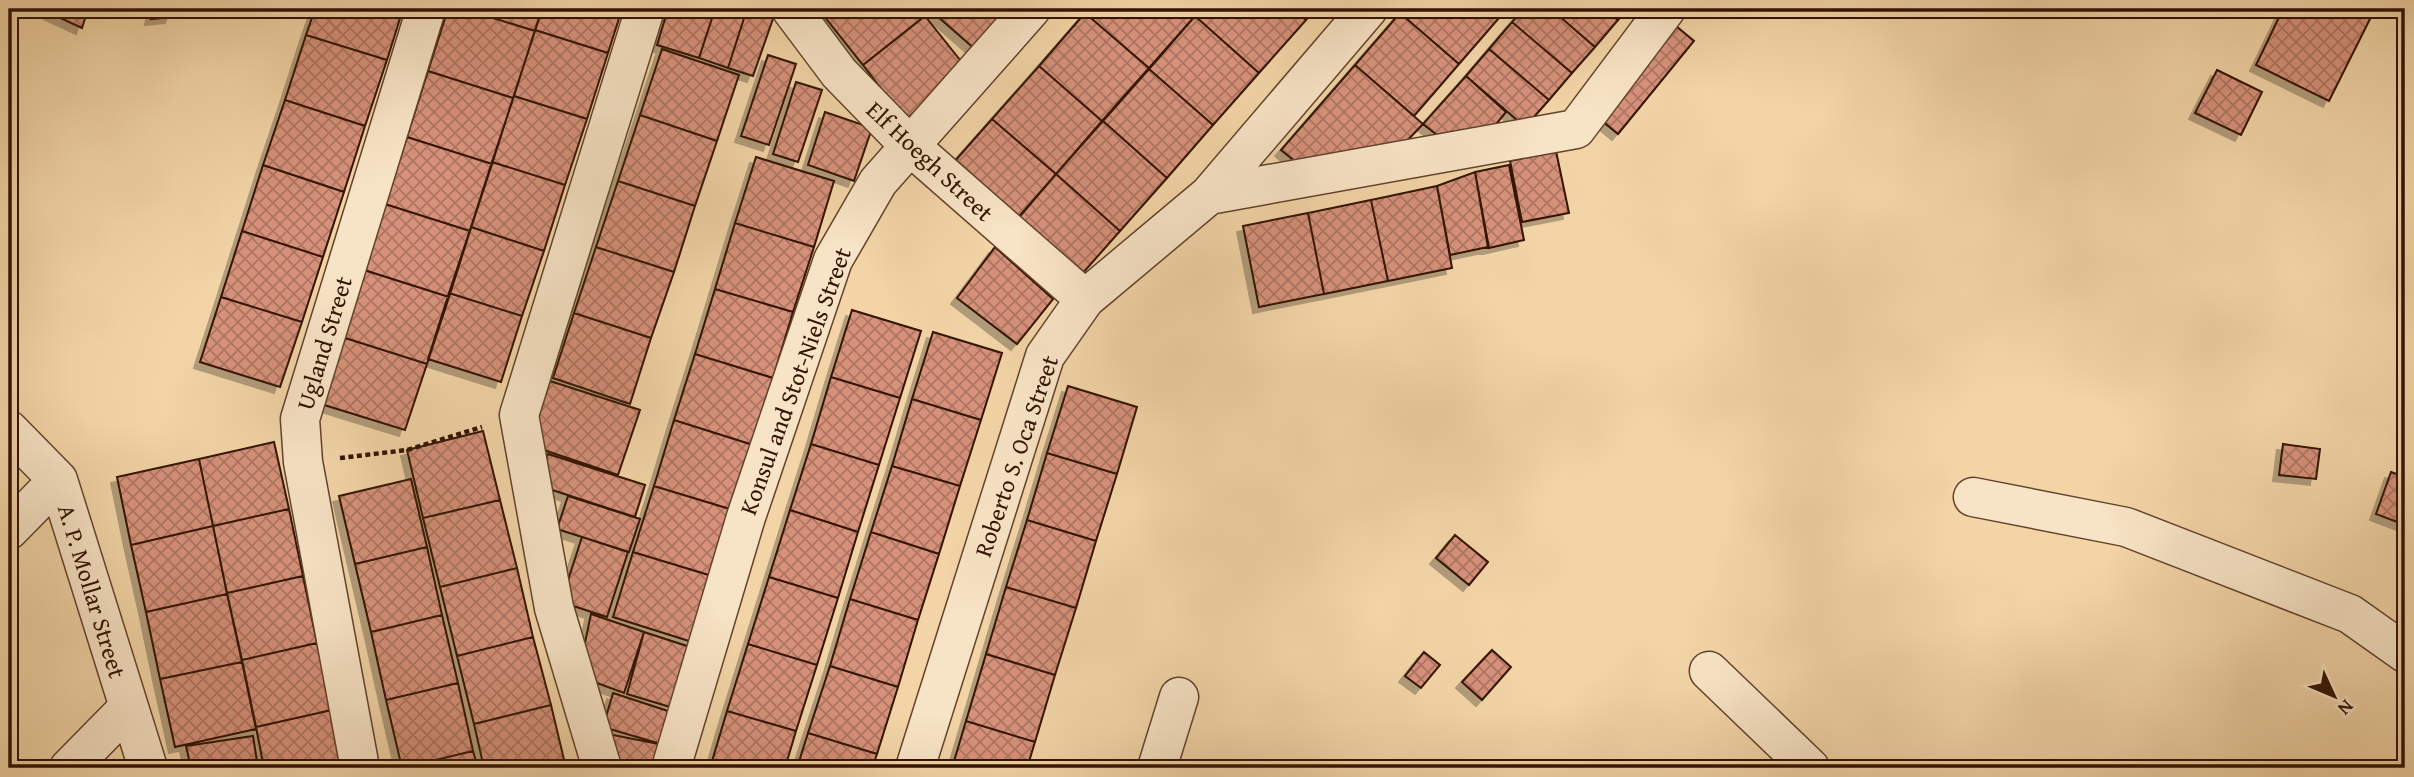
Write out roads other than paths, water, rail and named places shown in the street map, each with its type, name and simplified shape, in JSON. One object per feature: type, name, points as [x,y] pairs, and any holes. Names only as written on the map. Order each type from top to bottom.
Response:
[{"type":"street","name":"Ugland Street","points":[[360,768],[303,462],[300,419],[426,9]]},
{"type":"street","points":[[602,768],[554,608],[519,415],[645,9]]},
{"type":"street","name":"Elf Hoegh Street","points":[[791,9],[839,73],[909,145],[1085,299]]},
{"type":"street","name":"Konsul and Stot-Niels Street","points":[[671,768],[746,517],[833,260],[878,182],[1031,9]]},
{"type":"street","name":"Roberto S. Oca Street","points":[[915,768],[1045,356],[1085,299],[1209,195],[1368,9]]},
{"type":"street","points":[[1209,195],[1576,129],[1666,9]]},
{"type":"street","name":"A. P. Mollar Street","points":[[9,430],[58,481],[148,768]]},
{"type":"street","points":[[9,530],[58,481]]},
{"type":"street","points":[[1973,497],[2126,527],[2350,614],[2405,653]]},
{"type":"street","points":[[1709,671],[1810,768]]},
{"type":"street","points":[[1157,768],[1179,697]]},
{"type":"street","points":[[69,768],[128,708]]}]
